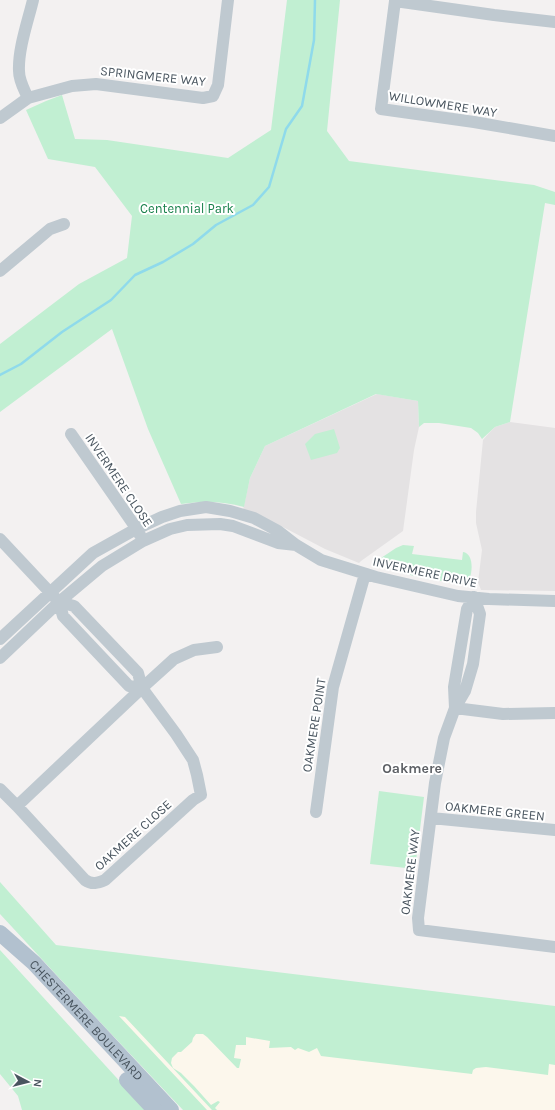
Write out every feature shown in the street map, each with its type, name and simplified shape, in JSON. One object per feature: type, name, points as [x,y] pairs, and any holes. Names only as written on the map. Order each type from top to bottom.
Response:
[{"type":"main road","name":"CHESTERMERE BOULEVARD","points":[[0,934],[26,969],[155,1110]]},
{"type":"main road","name":"CHESTERMERE BOULEVARD","points":[[0,934],[34,963],[171,1110]]},
{"type":"street","points":[[28,98],[23,89],[19,71],[21,51],[33,0]]},
{"type":"street","name":"SPRINGMERE WAY","points":[[0,118],[28,98],[72,86],[96,84],[204,98],[213,96],[218,85],[228,0]]},
{"type":"street","name":"WILLOWMERE WAY","points":[[555,22],[395,1],[381,109],[474,122],[555,136]]},
{"type":"street","points":[[0,271],[50,229],[64,224]]},
{"type":"street","name":"INVERMERE CLOSE","points":[[71,434],[143,541]]},
{"type":"street","name":"INVERMERE DRIVE","points":[[0,639],[93,553],[136,529],[162,517],[180,511],[206,508],[230,511],[254,518],[278,531],[296,545],[321,560],[365,574],[458,596],[489,599],[555,601]]},
{"type":"street","name":"INVERMERE DRIVE","points":[[0,658],[59,602],[102,566],[143,541],[170,529],[181,526],[213,524],[234,526],[278,543],[296,545]]},
{"type":"street","points":[[0,539],[59,602]]},
{"type":"street","name":"OAKMERE POINT","points":[[316,812],[333,687],[365,574]]},
{"type":"street","name":"OAKMERE WAY","points":[[474,597],[480,614],[473,664],[466,691],[455,708],[444,738],[435,783],[418,918],[419,930],[555,947]]},
{"type":"street","name":"OAKMERE CLOSE","points":[[17,806],[85,880],[93,884],[105,880],[193,800],[201,795],[193,760],[142,688],[138,673],[74,606],[59,602]]},
{"type":"street","points":[[0,789],[17,806],[174,659],[194,650],[216,647]]},
{"type":"street","points":[[455,708],[503,714],[555,713]]},
{"type":"street","name":"OAKMERE GREEN","points":[[431,818],[555,830]]},
{"type":"shaded area","points":[[377,394],[418,401],[419,427],[414,450],[403,531],[359,563],[325,549],[283,527],[243,510],[250,478],[265,446]]},
{"type":"shaded area","points":[[510,422],[555,428],[555,591],[481,590],[478,582],[482,550],[476,523],[476,512],[483,440],[495,427]]},
{"type":"shaded area","points":[[86,990],[555,1051],[555,1110],[202,1110]]},
{"type":"green space","name":"Centennial Park","points":[[287,0],[340,0],[327,131],[349,161],[534,185],[555,192],[555,205],[545,203],[510,422],[495,427],[482,439],[478,433],[471,428],[439,423],[424,423],[419,427],[418,401],[376,394],[265,446],[250,478],[244,507],[213,502],[181,504],[148,429],[112,329],[0,412],[0,344],[79,284],[127,258],[132,216],[95,167],[48,159],[26,110],[62,95],[75,139],[107,140],[228,158],[271,130]]},
{"type":"green space","points":[[334,429],[340,448],[337,453],[311,460],[305,444],[315,434]]},
{"type":"green space","points":[[403,545],[414,546],[412,554],[462,560],[463,552],[467,554],[470,557],[472,567],[468,582],[466,585],[414,576],[385,568],[380,565],[375,565],[375,562]]},
{"type":"green space","points":[[379,791],[424,797],[415,869],[370,864]]},
{"type":"green space","points":[[0,882],[56,945],[555,1006],[555,1065],[549,1064],[548,1075],[486,1067],[476,1068],[473,1070],[472,1074],[321,1056],[317,1048],[309,1052],[298,1048],[295,1050],[291,1047],[269,1048],[270,1041],[246,1037],[246,1045],[236,1045],[234,1058],[241,1059],[239,1068],[237,1068],[207,1037],[203,1034],[196,1034],[192,1042],[172,1058],[171,1063],[173,1068],[181,1073],[211,1105],[218,1101],[220,1102],[215,1108],[217,1110],[212,1110],[125,1017],[119,1016],[207,1110],[183,1110],[0,914]]},
{"type":"green space","points":[[0,950],[146,1110],[22,1110],[18,1096],[0,1074]]},
{"type":"waterway","points":[[0,375],[21,364],[62,332],[111,300],[135,275],[163,262],[193,244],[216,225],[253,205],[269,187],[286,129],[302,106],[314,40],[315,0]]},
{"type":"district","name":"Oakmere","points":[[412,768]]}]
